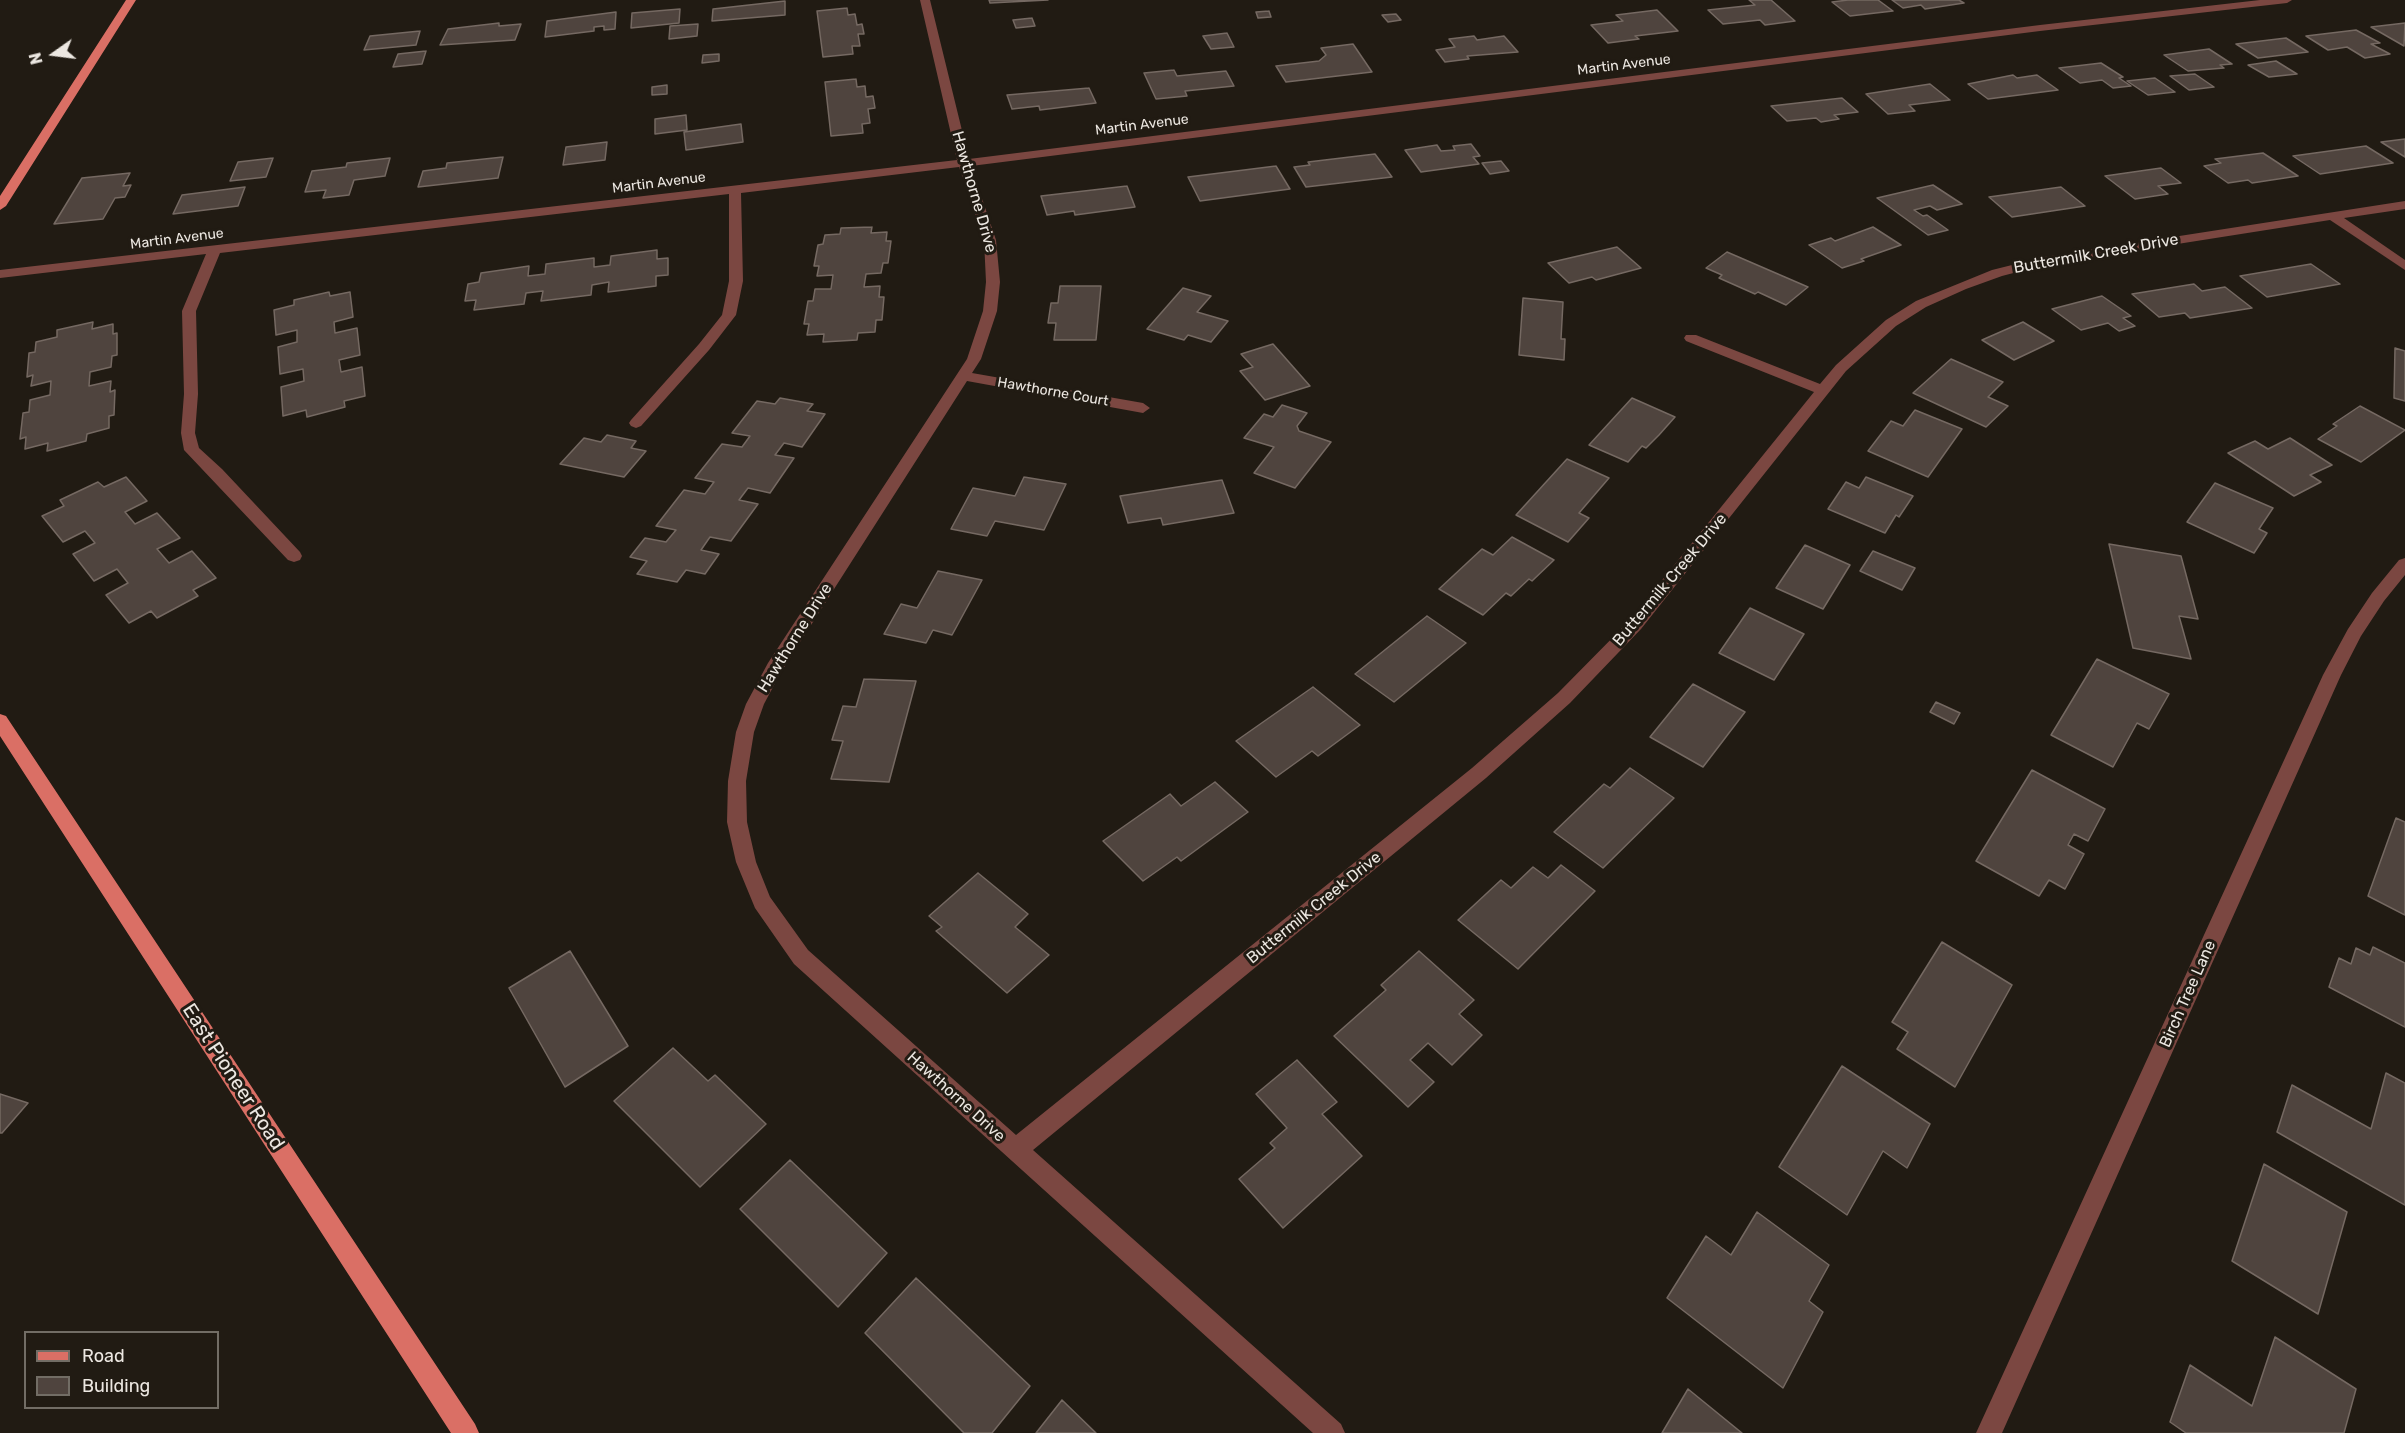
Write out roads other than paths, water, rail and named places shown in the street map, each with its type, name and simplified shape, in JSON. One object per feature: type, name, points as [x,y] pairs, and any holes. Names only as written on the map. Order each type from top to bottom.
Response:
[{"type":"main road","points":[[0,206],[131,0]]},
{"type":"main road","name":"East Pioneer Road","points":[[0,721],[466,1433]]},
{"type":"street","name":"Hawthorne Drive","points":[[925,0],[964,163],[988,232],[993,260],[992,299],[974,359],[764,686],[745,732],[739,761],[737,822],[746,862],[762,902],[786,939],[801,957],[1332,1433]]},
{"type":"street","name":"Martin Avenue","points":[[0,274],[964,163],[2040,28],[2287,0]]},
{"type":"street","points":[[636,423],[704,347],[729,315],[736,281],[735,189]]},
{"type":"street","name":"Buttermilk Creek Drive","points":[[1014,1149],[1479,773],[1564,699],[1635,625],[1855,354],[1891,323],[1941,295],[1982,278],[2060,257],[2405,205]]},
{"type":"street","points":[[2332,216],[2405,266]]},
{"type":"street","points":[[215,249],[189,311],[191,394],[188,433],[192,450],[217,473],[294,556]]},
{"type":"street","points":[[1691,338],[1824,391]]},
{"type":"street","name":"Hawthorne Court","points":[[963,376],[1143,408]]},
{"type":"street","name":"Birch Tree Lane","points":[[1989,1433],[2332,675],[2354,633],[2378,597],[2405,564]]}]
